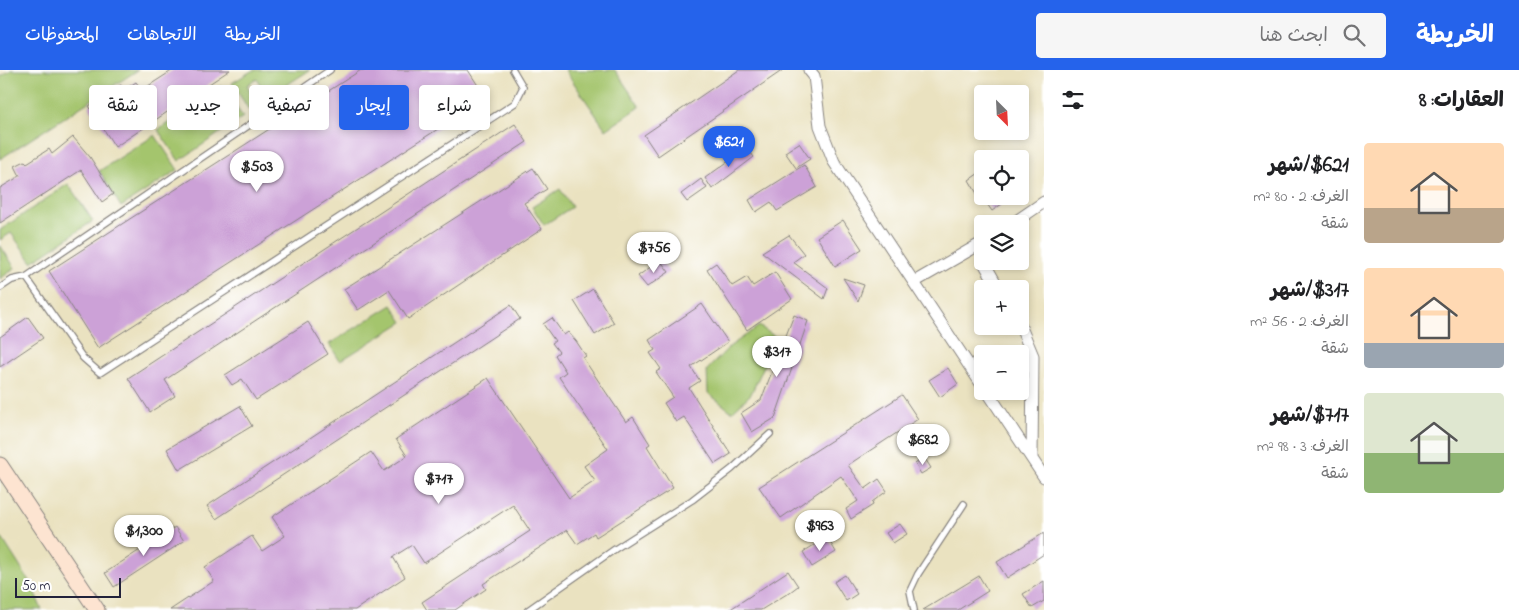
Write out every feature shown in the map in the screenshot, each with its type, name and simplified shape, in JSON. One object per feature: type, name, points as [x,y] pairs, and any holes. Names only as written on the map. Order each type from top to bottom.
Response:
[{"type":"street","points":[[809,70],[814,76],[820,126],[834,162],[974,373]]},
{"type":"street","points":[[1025,215],[1044,202]]},
{"type":"street","points":[[914,282],[974,249]]},
{"type":"street","points":[[1024,335],[1033,356],[1032,459]]},
{"type":"street","points":[[993,400],[1044,477]]},
{"type":"street","points":[[0,465],[97,610]]},
{"type":"lane","points":[[0,288],[12,280],[26,277],[330,70]]},
{"type":"lane","points":[[26,277],[83,358],[100,373],[515,103],[524,87],[513,70]]},
{"type":"lane","points":[[528,610],[615,549],[692,500],[732,469],[770,434]]},
{"type":"lane","points":[[914,610],[910,591],[918,574],[964,504]]},
{"type":"green space","points":[[11,70],[138,70],[115,85],[89,85],[89,102],[0,159],[0,77]]},
{"type":"green space","points":[[253,70],[310,70],[287,85],[261,85],[257,79],[247,85],[249,88],[249,110],[239,94],[239,85],[233,85],[232,83]]},
{"type":"green space","points":[[565,70],[615,70],[640,107],[606,130]]},
{"type":"green space","points":[[239,111],[243,117],[239,120]]},
{"type":"green space","points":[[167,124],[167,130],[224,130],[179,161],[158,130]]},
{"type":"green space","points":[[155,135],[178,170],[121,207],[99,171]]},
{"type":"green space","points":[[68,184],[93,221],[32,262],[11,233],[0,240],[0,230]]},
{"type":"green space","points":[[560,189],[572,207],[544,225],[532,207]]},
{"type":"green space","points":[[0,245],[15,268],[0,279]]},
{"type":"green space","points":[[392,305],[403,322],[340,361],[329,344]]},
{"type":"green space","points":[[759,326],[777,338],[751,394],[732,412],[708,393],[707,370],[729,347]]},
{"type":"green space","points":[[0,535],[31,584],[42,610],[0,610]]},
{"type":"building","points":[[173,70],[230,70],[208,85],[167,85],[167,112],[157,119],[157,85],[150,85]]},
{"type":"building","points":[[361,70],[468,70],[478,85],[419,85],[419,130],[436,130],[98,348],[49,271],[268,130],[329,130],[329,91]]},
{"type":"building","points":[[739,70],[783,70],[658,156],[644,135]]},
{"type":"building","points":[[515,124],[527,142],[165,380],[175,396],[150,412],[128,378]]},
{"type":"building","points":[[104,130],[140,130],[115,147]]},
{"type":"building","points":[[73,137],[90,157],[113,194],[102,202],[81,170],[0,223],[0,188],[20,176],[15,166],[25,161],[27,163],[49,149],[52,154]]},
{"type":"building","points":[[799,143],[810,159],[796,168],[785,152]]},
{"type":"building","points":[[747,148],[754,157],[712,189],[705,178]]},
{"type":"building","points":[[804,165],[817,187],[777,211],[771,202],[756,212],[749,200]]},
{"type":"building","points":[[533,168],[547,189],[524,203],[542,229],[408,319],[389,290],[358,310],[344,289]]},
{"type":"building","points":[[974,177],[974,188],[969,180]]},
{"type":"building","points":[[701,179],[707,188],[687,202],[681,194]]},
{"type":"building","points":[[988,205],[1000,205],[992,211]]},
{"type":"building","points":[[843,220],[862,249],[835,266],[817,237]]},
{"type":"building","points":[[789,235],[804,254],[793,262],[828,288],[824,299],[762,252]]},
{"type":"building","points":[[660,260],[669,272],[647,287],[638,276]]},
{"type":"building","points":[[716,263],[732,286],[747,277],[753,286],[775,272],[792,299],[747,330],[707,269]]},
{"type":"building","points":[[843,278],[864,285],[858,301]]},
{"type":"building","points":[[593,289],[614,323],[595,335],[574,301]]},
{"type":"building","points":[[702,304],[728,342],[691,367],[700,381],[689,388],[731,454],[715,464],[684,417],[676,422],[664,403],[673,397],[656,372],[661,369],[650,353],[655,350],[649,340]]},
{"type":"building","points":[[511,305],[520,319],[216,519],[207,506]]},
{"type":"building","points":[[794,315],[808,321],[775,418],[752,432],[741,413],[761,400]]},
{"type":"building","points":[[28,317],[43,338],[0,367],[0,337]]},
{"type":"building","points":[[552,318],[564,335],[568,332],[576,341],[586,356],[583,358],[626,422],[633,417],[650,444],[647,446],[673,488],[596,537],[594,533],[577,544],[567,530],[483,584],[486,589],[455,610],[427,610],[422,602],[530,531],[513,505],[424,563],[412,545],[393,557],[405,577],[355,610],[170,610],[214,581],[205,567],[252,536],[262,551],[285,536],[272,517],[371,452],[384,471],[407,456],[396,439],[488,378],[569,498],[595,481],[584,466],[608,449],[559,377],[566,372],[555,355],[559,352],[552,343],[555,341],[543,324]]},
{"type":"building","points":[[308,322],[328,354],[256,400],[242,379],[232,385],[225,375]]},
{"type":"building","points":[[948,368],[958,384],[940,397],[929,380]]},
{"type":"building","points":[[902,395],[918,419],[848,465],[865,489],[879,479],[887,491],[872,502],[873,505],[851,519],[846,509],[858,501],[841,476],[781,518],[759,487]]},
{"type":"building","points":[[240,406],[252,426],[179,470],[167,449]]},
{"type":"building","points":[[924,457],[931,468],[921,474],[915,464]]},
{"type":"building","points":[[900,524],[907,534],[893,543],[886,533]]},
{"type":"building","points":[[175,527],[184,541],[114,587],[105,573]]},
{"type":"building","points":[[1044,533],[1044,554],[1007,578],[997,562]]},
{"type":"building","points":[[827,537],[836,552],[812,567],[803,552]]},
{"type":"building","points":[[788,571],[798,586],[790,592],[761,610],[729,610]]},
{"type":"building","points":[[845,575],[857,594],[846,601],[834,582]]},
{"type":"building","points":[[979,576],[988,591],[958,610],[923,610]]},
{"type":"building","points":[[1044,581],[1044,601],[1032,608],[1023,594]]}]
